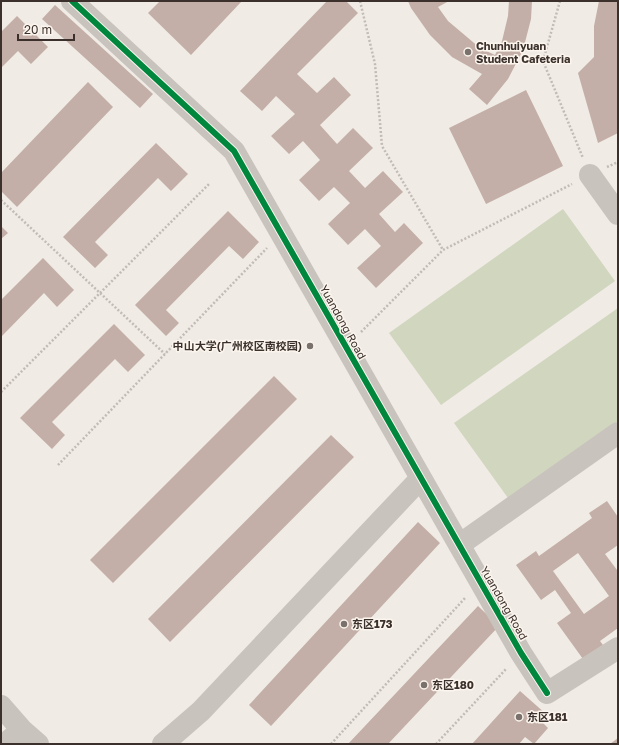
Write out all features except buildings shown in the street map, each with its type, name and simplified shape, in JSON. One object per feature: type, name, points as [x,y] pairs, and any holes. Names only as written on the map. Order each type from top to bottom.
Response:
[{"type":"street","name":"Yuandong Road","points":[[72,1],[234,151],[459,545],[521,652],[547,693],[618,648]]},
{"type":"street","points":[[590,175],[618,214]]},
{"type":"street","points":[[459,545],[618,434]]},
{"type":"street","points":[[163,744],[201,711],[421,478]]},
{"type":"street","points":[[1,706],[22,730],[38,744]]},
{"type":"street","points":[[5,744],[22,730]]},
{"type":"path","points":[[360,1],[375,64],[382,146],[443,250]]},
{"type":"path","points":[[560,1],[543,61],[590,175]]},
{"type":"path","points":[[346,347],[443,250],[618,162]]},
{"type":"path","points":[[1,392],[209,184]]},
{"type":"path","points":[[1,200],[165,354]]},
{"type":"path","points":[[58,465],[282,234]]},
{"type":"path","points":[[331,744],[480,581]]},
{"type":"path","points":[[436,744],[521,652]]},
{"type":"green space","points":[[563,209],[615,281],[441,405],[389,333]]},
{"type":"green space","points":[[618,308],[618,421],[508,498],[454,423]]},
{"type":"cycle path","points":[[72,1],[234,151],[521,653],[547,693]]},
{"type":"place","name":"Chunhuiyuan Student Cafeteria","points":[[468,52]]},
{"type":"place","name":"中山大学(广州校区南校园)","points":[[310,346]]},
{"type":"place","name":"东区173","points":[[344,624]]},
{"type":"place","name":"东区180","points":[[424,685]]},
{"type":"place","name":"东区181","points":[[519,717]]}]
